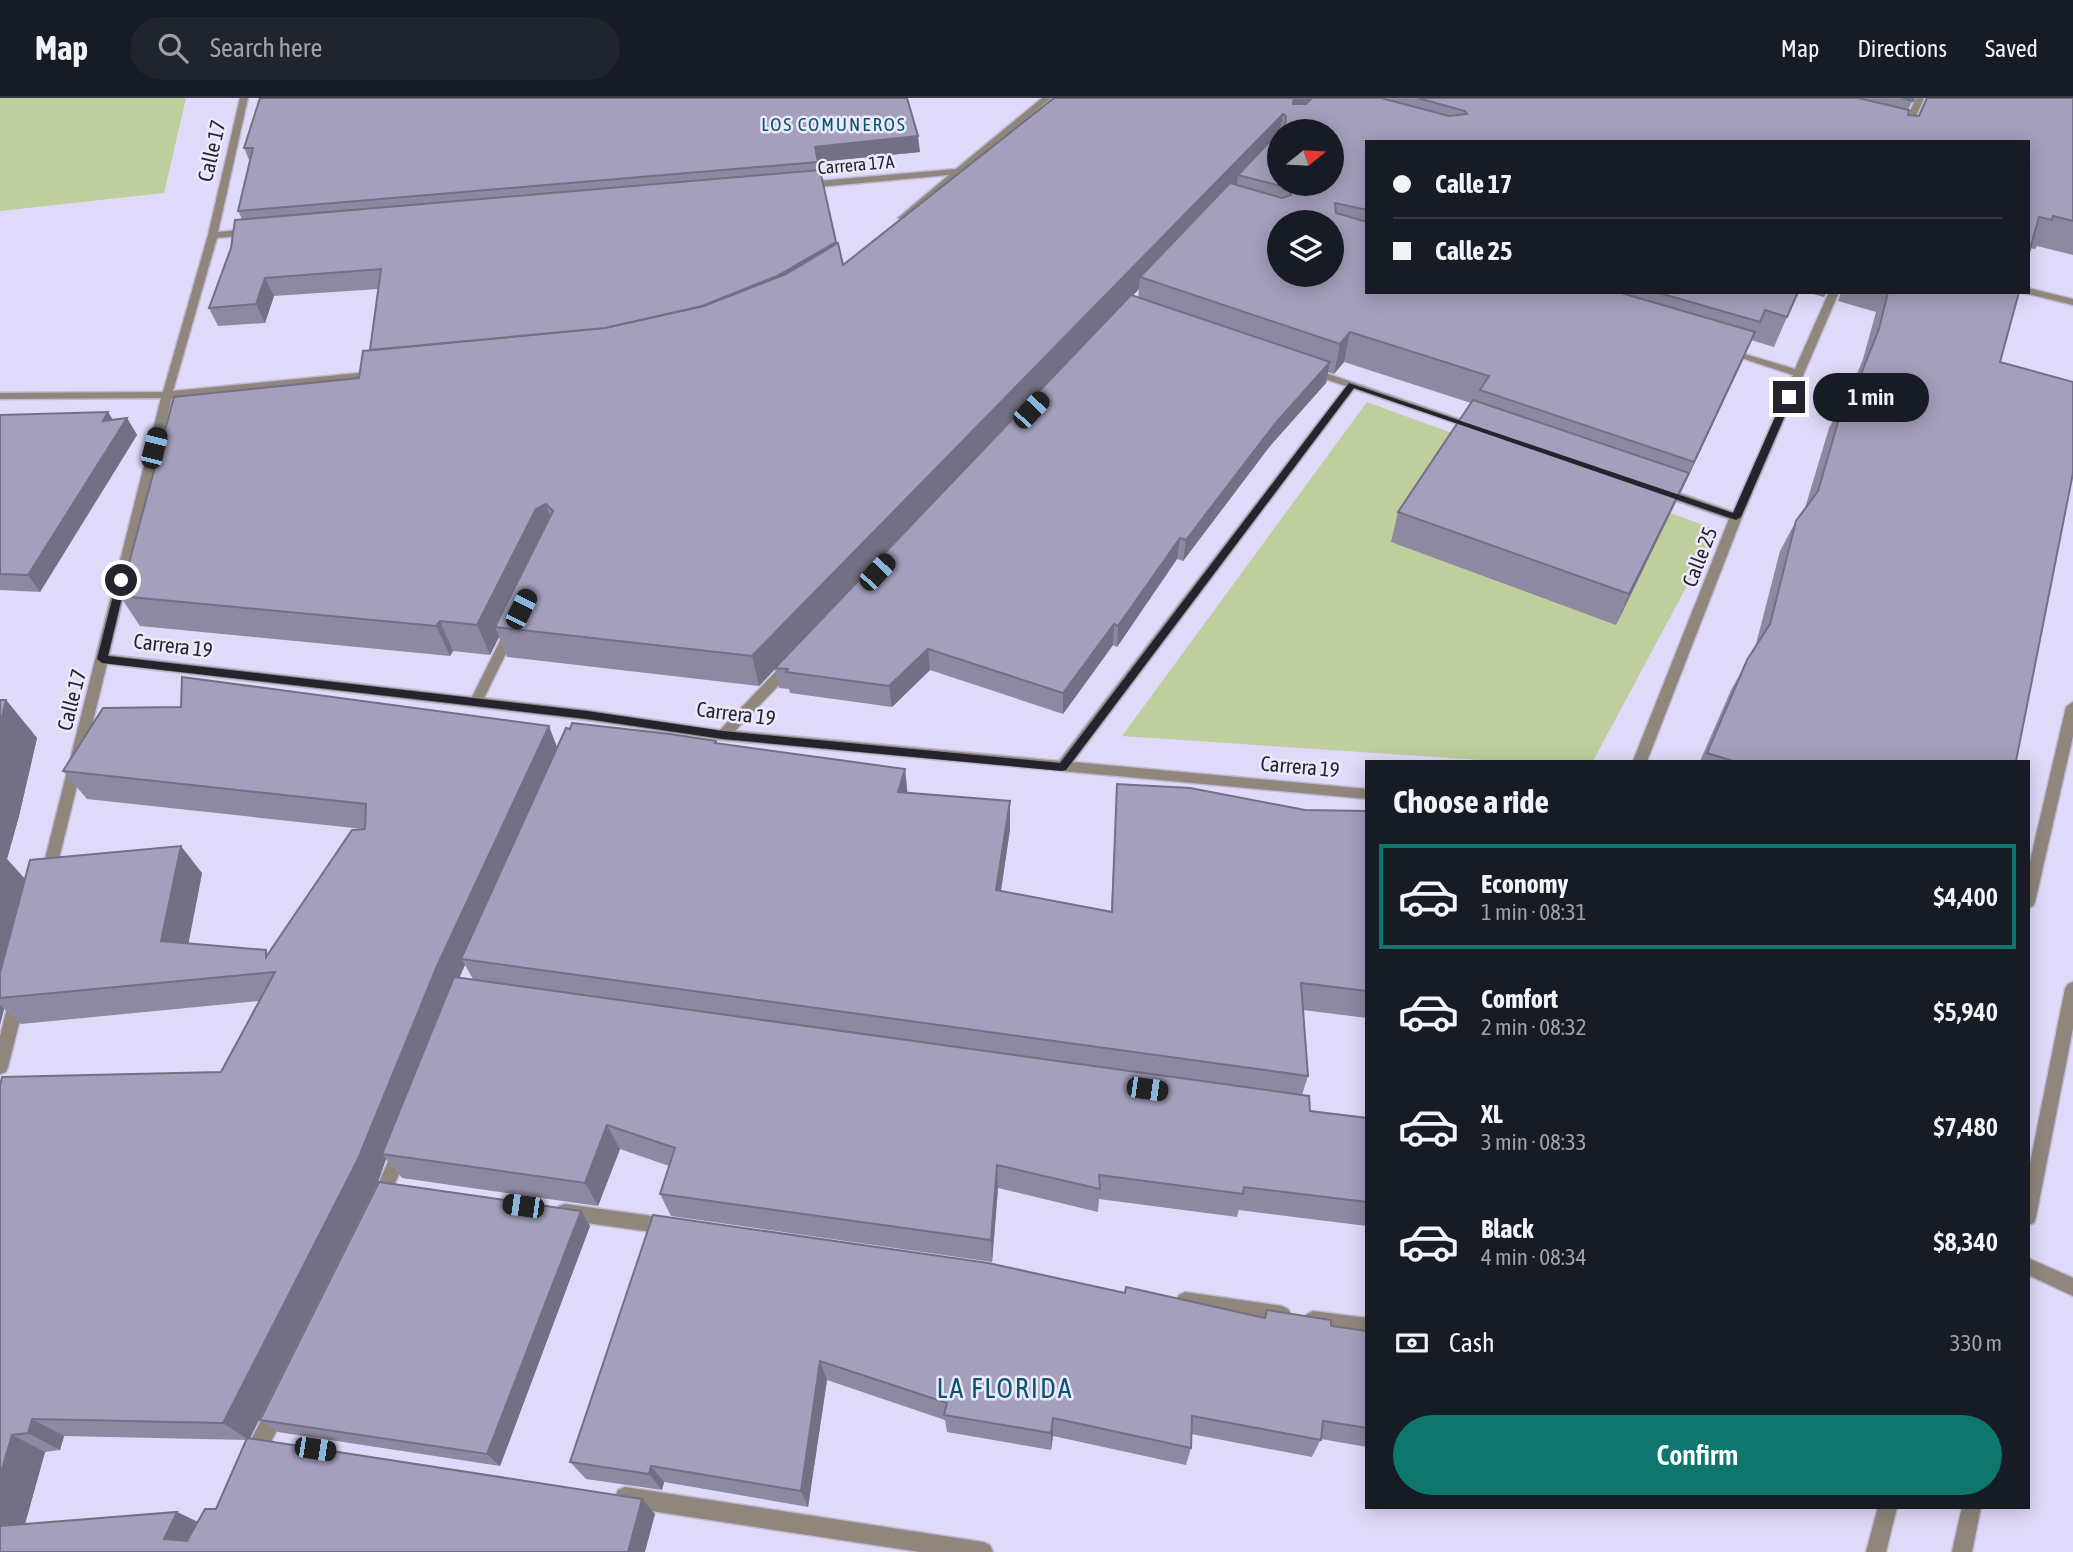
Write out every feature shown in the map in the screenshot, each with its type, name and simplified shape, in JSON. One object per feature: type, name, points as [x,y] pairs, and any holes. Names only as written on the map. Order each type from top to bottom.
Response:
[{"type":"street","points":[[895,224],[1047,98]]},
{"type":"street","points":[[1890,132],[1902,138],[1920,98]]},
{"type":"street","name":"Calle 17","points":[[46,883],[167,395],[247,104]]},
{"type":"street","name":"Carrera 17A","points":[[792,186],[957,172]]},
{"type":"street","points":[[213,235],[268,230]]},
{"type":"street","points":[[2030,291],[2073,302]]},
{"type":"street","name":"Calle 25","points":[[1640,760],[1736,517],[1834,294]]},
{"type":"street","points":[[1720,350],[1799,373]]},
{"type":"street","points":[[1299,367],[1485,430]]},
{"type":"street","points":[[0,396],[167,395],[397,373]]},
{"type":"street","points":[[1062,767],[1352,385]]},
{"type":"street","points":[[1644,485],[1736,517]]},
{"type":"street","points":[[476,702],[519,615]]},
{"type":"street","points":[[723,735],[800,654]]},
{"type":"street","name":"Carrera 19","points":[[102,659],[476,702],[584,721],[1365,794]]},
{"type":"street","points":[[2030,893],[2073,707]]},
{"type":"street","points":[[0,1067],[20,988]]},
{"type":"street","points":[[2030,1207],[2073,989]]},
{"type":"street","points":[[375,1210],[393,1187],[407,1135]]},
{"type":"street","points":[[552,1210],[677,1228]]},
{"type":"street","points":[[2030,1267],[2073,1287]]},
{"type":"street","points":[[1174,1300],[1365,1328]]},
{"type":"street","points":[[243,1478],[268,1442],[285,1392]]},
{"type":"street","points":[[602,1493],[984,1552]]},
{"type":"street","points":[[1876,1552],[1887,1509]]},
{"type":"street","points":[[1962,1552],[1971,1509]]},
{"type":"green space","points":[[0,98],[186,98],[164,193],[0,211]]},
{"type":"green space","points":[[1367,402],[1717,530],[1594,760],[1480,760],[1122,736]]},
{"type":"building","points":[[260,98],[907,98],[918,136],[815,147],[818,162],[238,211],[253,148],[244,148]]},
{"type":"building","points":[[1054,98],[1296,98],[1293,104],[1306,104],[1312,98],[1381,98],[1449,116],[1467,114],[1465,111],[1418,98],[1858,98],[1909,110],[1908,115],[1919,116],[1927,98],[2073,98],[2073,221],[2053,216],[2052,220],[2039,217],[2030,249],[2030,140],[1365,140],[1365,210],[1335,203],[1336,210],[1267,210],[1267,287],[1344,287],[1344,215],[1365,221],[1365,294],[1625,294],[1755,332],[1694,462],[1480,390],[1489,376],[1350,332],[1340,344],[1140,277],[1230,183],[1267,194],[1267,196],[1282,198],[1344,196],[1344,119],[1286,119],[1283,114],[1278,119],[1267,119],[1267,130],[752,656],[495,627],[553,511],[546,504],[536,509],[477,625],[440,621],[436,626],[120,596],[174,397],[359,378],[363,351],[605,328],[704,306],[786,274],[838,243],[843,265]]},
{"type":"building","points":[[1267,145],[1267,183],[1238,175]]},
{"type":"building","points":[[820,170],[836,242],[777,276],[702,306],[605,328],[370,350],[381,269],[265,278],[256,304],[209,308],[231,248],[235,220]]},
{"type":"building","points":[[1663,294],[1797,294],[1787,317],[1765,310],[1760,322]]},
{"type":"building","points":[[1888,294],[2018,294],[2000,362],[2073,382],[2073,473],[2016,760],[1730,760],[1707,753],[1747,660],[1770,624],[1796,521],[1818,491],[1845,398],[1851,399],[1879,329]]},
{"type":"building","points":[[1131,295],[1330,362],[1274,425],[1186,540],[1180,538],[1118,626],[1114,624],[1063,693],[928,649],[889,686],[786,672],[788,669],[775,668]]},
{"type":"building","points":[[1473,400],[1689,473],[1629,594],[1398,512]]},
{"type":"building","points":[[108,412],[103,421],[127,418],[28,575],[0,574],[0,415]]},
{"type":"building","points":[[182,677],[549,726],[437,966],[358,1159],[223,1423],[32,1419],[28,1433],[12,1435],[0,1476],[2,1077],[221,1072],[275,972],[0,998],[0,973],[30,860],[181,846],[161,941],[266,950],[266,957],[352,830],[365,829],[366,804],[63,771],[103,708],[181,707]]},
{"type":"building","points":[[0,700],[6,700],[0,725]]},
{"type":"building","points":[[572,723],[670,734],[716,741],[715,743],[905,769],[898,792],[1010,801],[996,890],[1112,912],[1117,784],[1190,788],[1305,810],[1365,811],[1365,991],[1301,983],[1308,1076],[461,959],[566,728],[570,729]]},
{"type":"building","points":[[454,977],[1309,1096],[1310,1111],[1365,1118],[1365,1202],[1244,1187],[1243,1194],[1099,1175],[1100,1189],[997,1165],[991,1240],[660,1194],[675,1148],[607,1125],[585,1183],[382,1154]]},
{"type":"building","points":[[379,1182],[581,1211],[487,1454],[260,1420]]},
{"type":"building","points":[[653,1215],[988,1263],[1125,1293],[1126,1287],[1265,1318],[1267,1310],[1331,1320],[1331,1326],[1365,1331],[1365,1428],[1323,1421],[1321,1440],[1192,1416],[1191,1448],[1053,1418],[1051,1433],[944,1415],[947,1403],[820,1361],[801,1491],[651,1466],[649,1474],[570,1462]]},
{"type":"building","points":[[247,1438],[642,1499],[628,1552],[0,1552],[0,1526],[177,1512],[164,1539],[187,1541],[205,1509],[216,1509]]},
{"type":"district","name":"LOS COMUNEROS","points":[[834,124]]},
{"type":"district","name":"LA FLORIDA","points":[[1005,1388]]},
{"type":"route","points":[[121,580],[102,659],[587,715],[723,735],[1062,767],[1352,385],[1736,517],[1789,397]]}]
